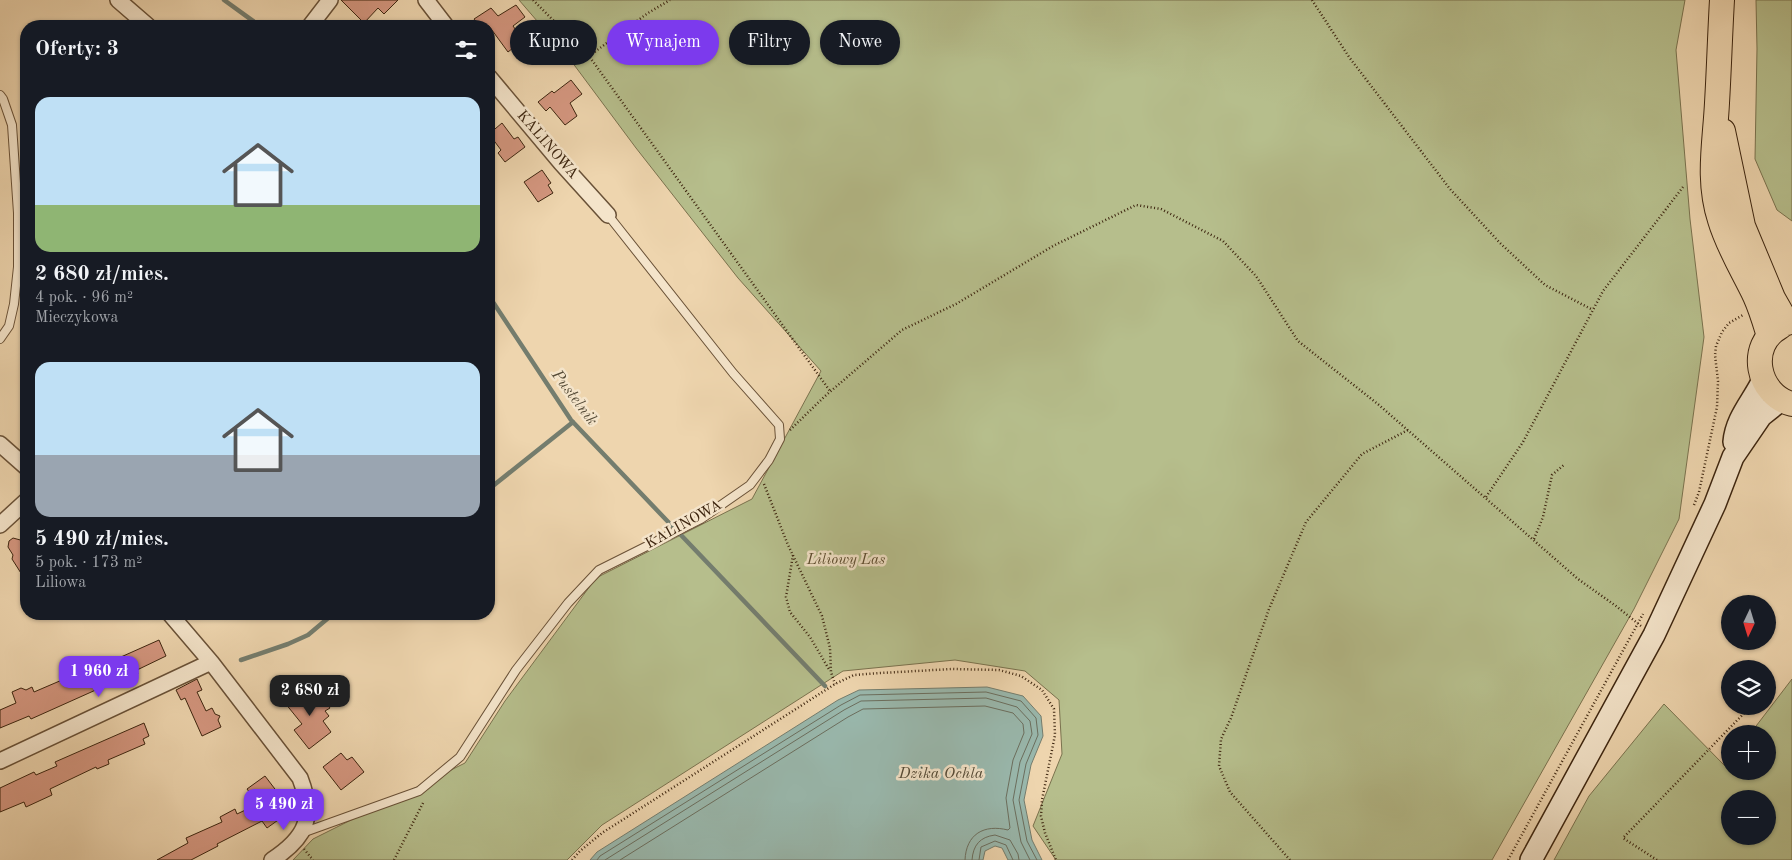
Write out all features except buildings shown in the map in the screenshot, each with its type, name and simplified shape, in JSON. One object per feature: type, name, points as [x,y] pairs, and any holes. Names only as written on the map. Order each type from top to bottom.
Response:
[{"type":"main road","points":[[1722,0],[1717,105],[1712,157],[1715,201],[1719,220],[1727,241],[1759,306],[1783,327]]},
{"type":"main road","points":[[1717,105],[1743,226],[1783,327]]},
{"type":"main road","points":[[1531,860],[1646,629],[1715,504],[1733,457],[1761,416],[1786,402],[1770,391],[1763,380],[1760,369],[1763,346],[1783,327]]},
{"type":"main road","points":[[1733,457],[1735,437],[1740,420],[1763,380]]},
{"type":"street","points":[[118,0],[141,20]]},
{"type":"street","points":[[315,20],[330,0]]},
{"type":"street","points":[[426,0],[441,20]]},
{"type":"street","name":"KALINOWA","points":[[495,84],[561,163],[608,215]]},
{"type":"street","points":[[0,444],[20,462]]},
{"type":"street","points":[[0,525],[20,507]]},
{"type":"street","points":[[175,620],[211,662],[300,778],[306,794],[308,810],[305,825],[297,840],[272,860]]},
{"type":"street","points":[[0,761],[211,662]]},
{"type":"lane","points":[[0,96],[3,98],[12,125],[18,222],[18,267],[14,304],[8,326],[0,339]]},
{"type":"lane","name":"KALINOWA","points":[[300,834],[419,791],[460,756],[516,670],[568,603],[599,570],[701,519],[750,485],[769,460],[780,440],[779,426],[733,373],[608,215]]},
{"type":"path","points":[[533,0],[553,20]]},
{"type":"path","points":[[597,50],[648,13],[670,0]]},
{"type":"path","points":[[1312,0],[1349,57],[1450,189],[1500,243],[1546,285],[1593,310]]},
{"type":"path","points":[[595,65],[830,391]]},
{"type":"path","points":[[1486,497],[1523,442],[1603,291],[1683,187]]},
{"type":"path","points":[[780,440],[830,391],[902,330],[956,304],[1053,246],[1136,205],[1162,209],[1223,241],[1256,276],[1298,341],[1408,430],[1578,579],[1646,629]]},
{"type":"path","points":[[1693,507],[1699,492],[1717,407],[1718,381],[1715,355],[1717,341],[1729,323],[1759,306]]},
{"type":"path","points":[[1290,860],[1230,792],[1219,766],[1222,740],[1269,609],[1306,522],[1362,454],[1408,430]]},
{"type":"path","points":[[1534,539],[1543,517],[1552,475],[1565,464]]},
{"type":"path","points":[[760,473],[793,555],[822,616],[830,648],[830,672]]},
{"type":"path","points":[[793,555],[786,597],[790,612],[810,637],[835,684]]},
{"type":"path","points":[[1508,860],[1646,629],[1646,608]]},
{"type":"path","points":[[572,860],[602,833],[835,684],[854,676],[952,669],[999,670],[1021,676],[1042,690],[1054,709],[1055,735],[1042,800],[1041,816],[1045,834],[1056,860]]},
{"type":"path","points":[[1657,860],[1623,838],[1742,715]]},
{"type":"path","points":[[394,860],[436,777]]},
{"type":"green space","name":"Liliowy Las","points":[[519,0],[1685,0],[1676,50],[1690,219],[1704,337],[1679,519],[1634,609],[1492,860],[1056,860],[1033,826],[1062,754],[1059,700],[1025,671],[955,660],[843,671],[602,825],[567,860],[293,860],[313,839],[465,763],[505,701],[596,578],[752,499],[821,371],[738,278],[636,148],[574,65],[597,65],[597,20],[536,20]]},
{"type":"green space","points":[[1756,0],[1792,0],[1792,221],[1777,210],[1755,159]]},
{"type":"green space","points":[[1792,679],[1792,860],[1554,860],[1589,796],[1664,704],[1721,762],[1721,780],[1776,780],[1776,725],[1757,725],[1765,715],[1776,715],[1776,700]]},
{"type":"water","name":"Dzika Ochla","points":[[987,687],[1023,696],[1041,716],[1043,736],[1031,765],[1024,800],[1032,840],[1042,860],[1008,860],[1002,848],[995,846],[985,851],[983,860],[590,860],[597,852],[838,700],[859,690]]},
{"type":"waterway","name":"Pustelnik","points":[[224,0],[252,20]]},
{"type":"waterway","name":"Pustelnik","points":[[495,305],[571,420],[673,527]]},
{"type":"waterway","points":[[495,484],[573,422]]},
{"type":"waterway","name":"Pustelnik","points":[[680,534],[825,686]]},
{"type":"waterway","points":[[241,660],[308,635],[326,620]]}]
